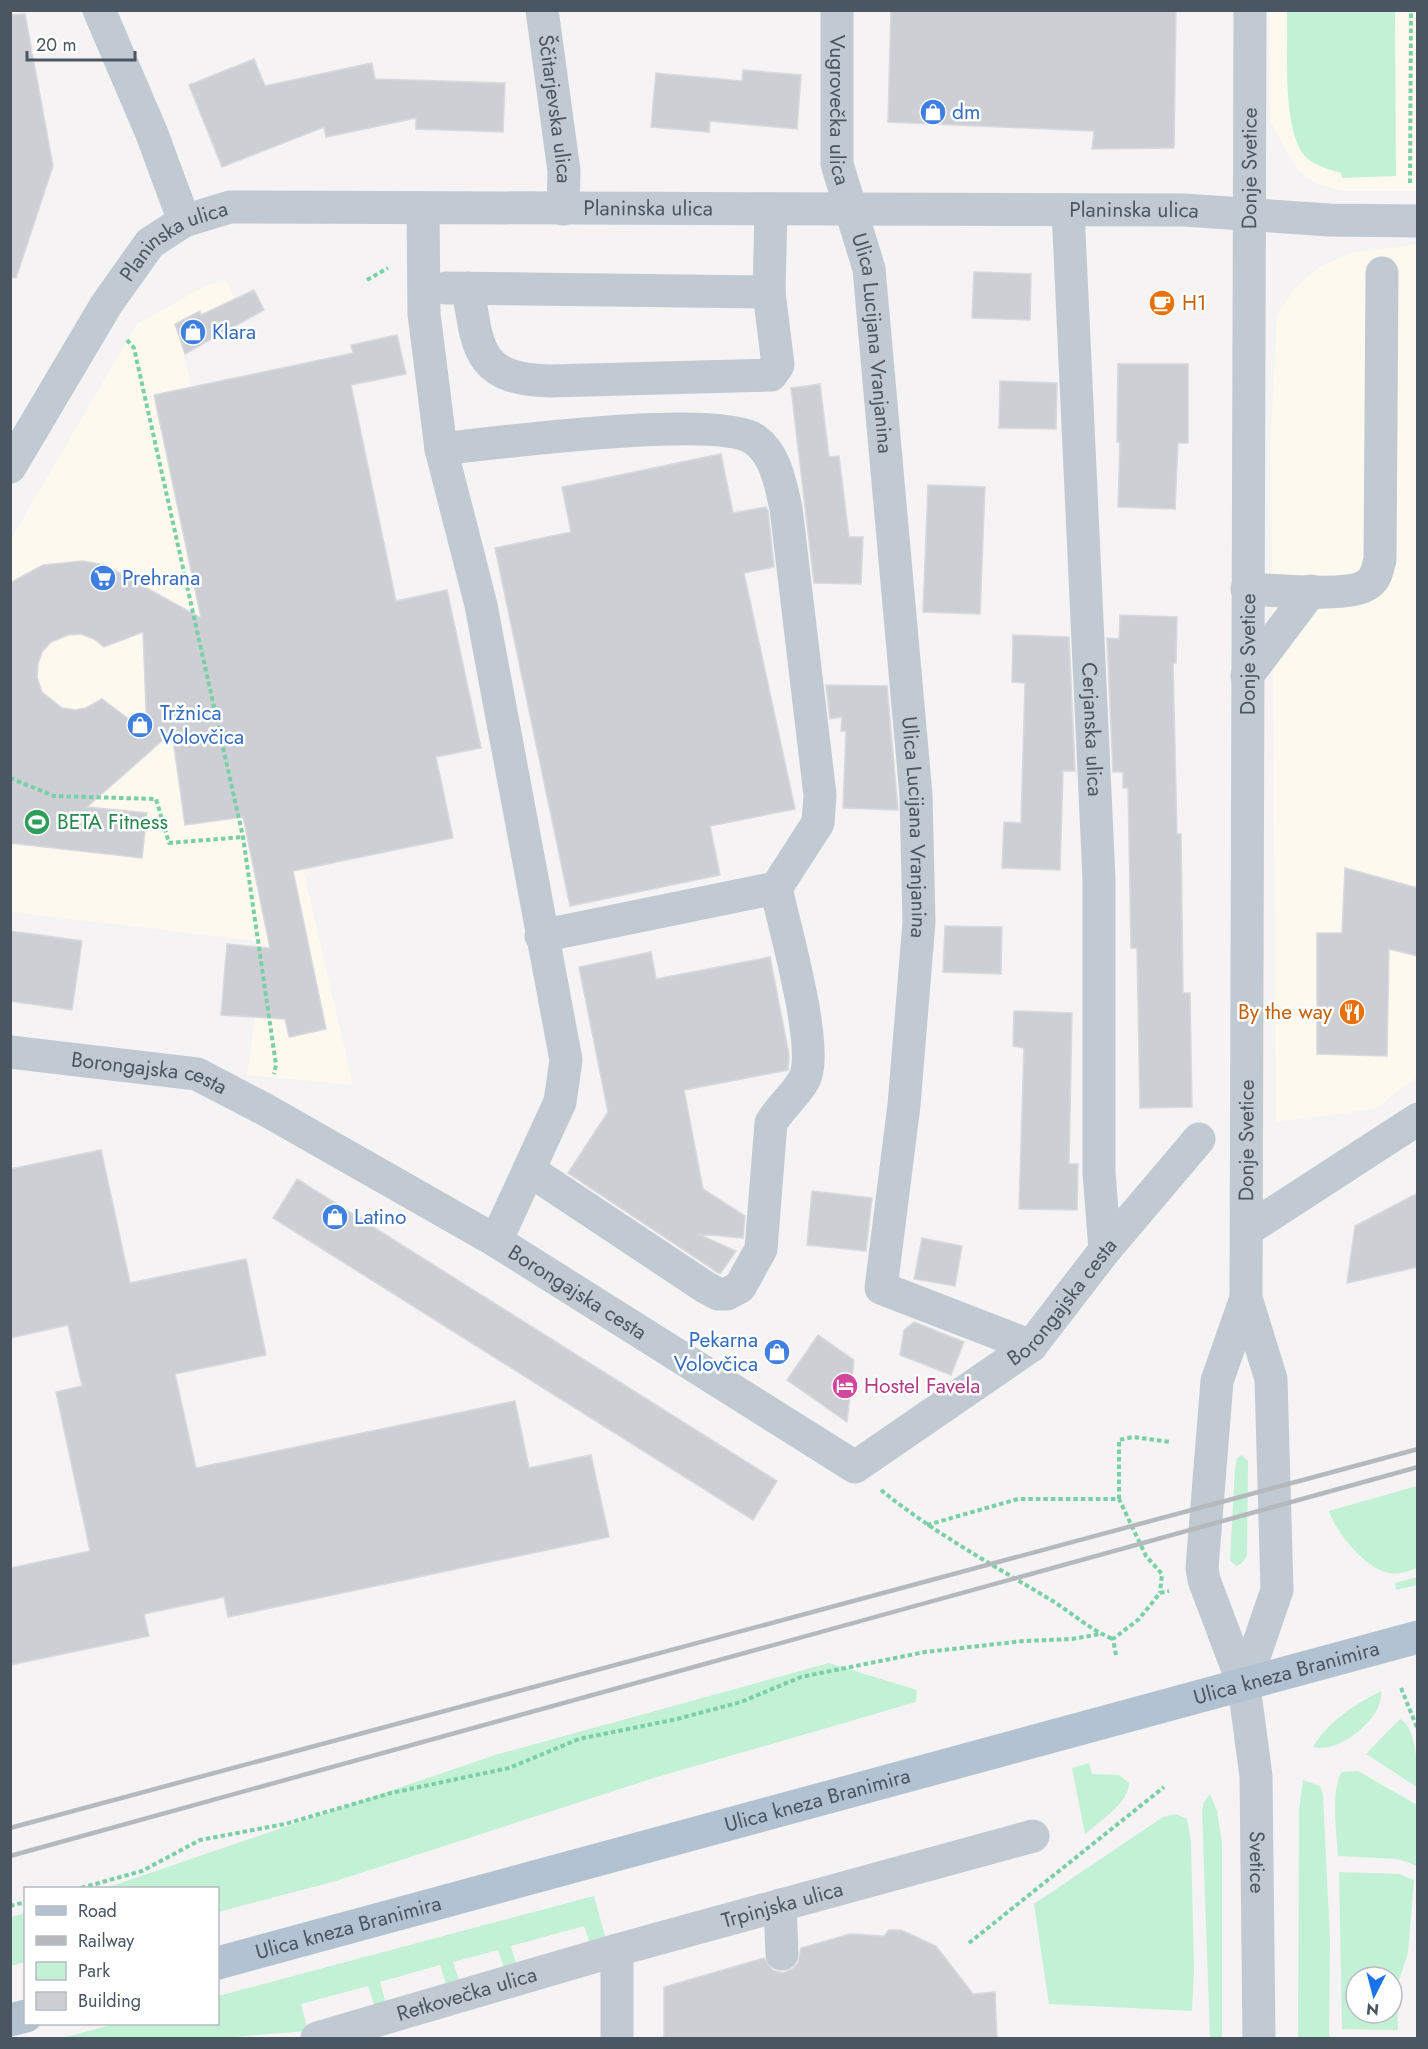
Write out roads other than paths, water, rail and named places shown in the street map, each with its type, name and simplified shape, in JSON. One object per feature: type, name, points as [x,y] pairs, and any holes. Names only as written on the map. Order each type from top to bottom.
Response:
[{"type":"main road","name":"Ulica kneza Branimira","points":[[219,1963],[1418,1637]]},
{"type":"street","points":[[99,10],[152,134],[184,221]]},
{"type":"street","name":"Ščitarjevska ulica","points":[[542,10],[564,171],[563,209]]},
{"type":"street","name":"Vugrovečka ulica","points":[[837,10],[837,165],[852,208]]},
{"type":"street","name":"Donje Svetice","points":[[1244,1686],[1277,1590],[1271,1379],[1246,1298],[1250,10]]},
{"type":"street","name":"Planinska ulica","points":[[15,446],[106,305],[150,243],[184,221],[230,207],[1184,210],[1329,220],[1418,221]]},
{"type":"street","points":[[423,208],[423,288],[441,449],[481,605],[541,936],[566,1060],[565,1080],[560,1102],[496,1241]]},
{"type":"street","name":"Ulica Lucijana Vranjanina","points":[[852,208],[868,269],[916,795],[919,922],[903,1105],[880,1288],[1031,1346]]},
{"type":"street","points":[[468,288],[474,327],[482,353],[492,366],[504,375],[521,380],[771,375],[778,365],[769,291],[771,209]]},
{"type":"street","name":"Cerjanska ulica","points":[[1068,210],[1099,879],[1099,1172],[1106,1250]]},
{"type":"street","points":[[1247,589],[1347,592],[1367,586],[1376,577],[1378,567],[1382,273]]},
{"type":"street","points":[[423,288],[769,291]]},
{"type":"street","points":[[441,449],[611,433],[729,430],[752,438],[767,451],[777,472],[786,507],[820,795],[818,823],[776,888],[809,1041],[808,1068],[805,1078],[779,1108],[771,1123],[760,1249],[740,1287],[727,1294],[718,1294],[529,1170]]},
{"type":"street","points":[[1247,676],[1311,591]]},
{"type":"street","points":[[541,936],[776,888]]},
{"type":"street","name":"Borongajska cesta","points":[[10,1052],[196,1074],[266,1110],[496,1241],[855,1467],[1031,1346],[1106,1250],[1199,1139]]},
{"type":"street","points":[[1247,1230],[1418,1119]]},
{"type":"street","name":"Donje Svetice","points":[[1244,1686],[1204,1580],[1202,1568],[1217,1381],[1246,1298]]},
{"type":"street","name":"Svetice","points":[[1244,1686],[1256,1776],[1259,2038]]},
{"type":"street","name":"Trpinjska ulica","points":[[617,1950],[1033,1836]]},
{"type":"street","points":[[780,1905],[782,1954]]},
{"type":"street","points":[[617,1950],[617,2038]]},
{"type":"street","name":"Retkovečka ulica","points":[[328,2037],[617,1950]]},
{"type":"railway","points":[[10,1828],[1418,1449]]},
{"type":"railway","points":[[10,1856],[1418,1467]]},
{"type":"place","name":"dm","points":[[933,112]]},
{"type":"place","name":"H1","points":[[1162,303]]},
{"type":"place","name":"Klara","points":[[193,332]]},
{"type":"place","name":"Prehrana","points":[[103,578]]},
{"type":"place","name":"Tržnica Volovčica","points":[[140,725]]},
{"type":"place","name":"BETA Fitness","points":[[37,822]]},
{"type":"place","name":"By the way","points":[[1352,1012]]},
{"type":"place","name":"Latino","points":[[335,1217]]},
{"type":"place","name":"Pekarna Volovčica","points":[[777,1352]]},
{"type":"place","name":"Hostel Favela","points":[[845,1386]]}]
